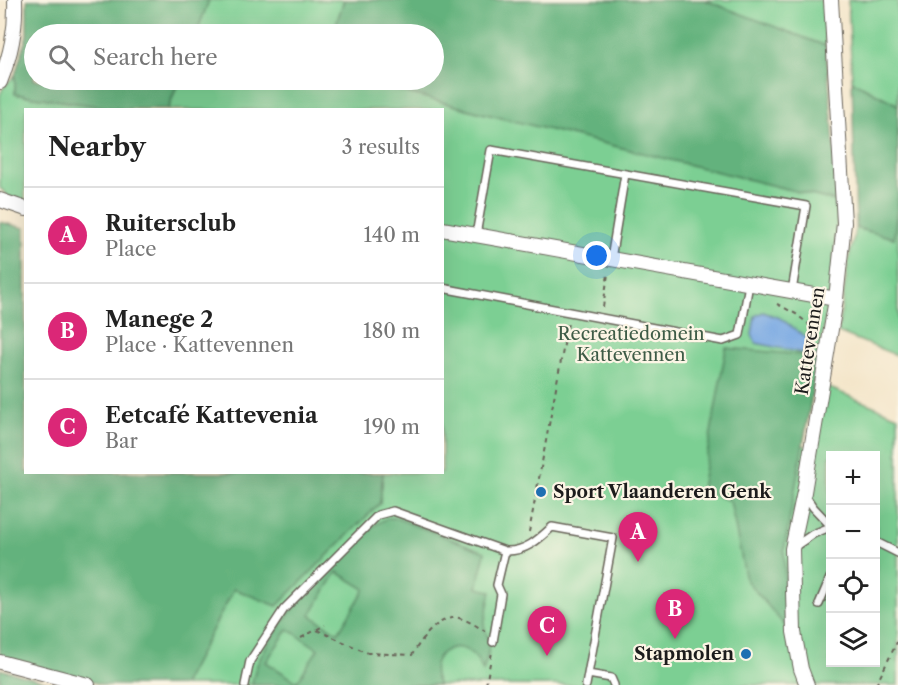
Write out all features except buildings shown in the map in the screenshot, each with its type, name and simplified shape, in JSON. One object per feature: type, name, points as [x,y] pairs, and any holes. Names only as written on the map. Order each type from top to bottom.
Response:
[{"type":"street","points":[[0,82],[10,57],[16,27],[15,0]]},
{"type":"street","name":"Kattevennen","points":[[808,684],[801,669],[794,632],[792,549],[804,492],[836,299],[844,223],[831,0]]},
{"type":"street","points":[[0,200],[24,208]]},
{"type":"street","points":[[444,229],[836,299]]},
{"type":"street","points":[[0,662],[88,685]]},
{"type":"lane","points":[[476,235],[491,150],[806,206],[792,291]]},
{"type":"lane","points":[[611,259],[625,174]]},
{"type":"lane","points":[[444,288],[723,341],[740,335],[749,284]]},
{"type":"lane","points":[[804,492],[813,507],[826,521]]},
{"type":"lane","points":[[245,685],[250,661],[284,609],[378,515],[393,512],[505,551],[514,552],[535,544],[552,527],[613,538],[586,685]]},
{"type":"lane","points":[[792,549],[813,534],[826,528]]},
{"type":"lane","points":[[880,544],[898,553]]},
{"type":"lane","points":[[493,638],[501,594],[497,585],[505,551]]},
{"type":"lane","points":[[819,604],[826,589]]},
{"type":"lane","points":[[588,674],[611,678],[614,685]]},
{"type":"path","points":[[601,318],[611,259]]},
{"type":"path","points":[[526,547],[569,312]]},
{"type":"path","points":[[317,630],[369,652],[412,655],[424,635],[441,622],[458,618],[493,638],[486,685]]},
{"type":"path","points":[[301,638],[325,625]]},
{"type":"path","points":[[876,685],[898,640]]},
{"type":"green space","points":[[27,0],[209,0],[200,24],[27,24]]},
{"type":"green space","points":[[209,0],[344,0],[336,24],[200,24]]},
{"type":"green space","points":[[344,0],[704,0],[826,46],[839,202],[398,90],[444,90],[444,24],[336,24]]},
{"type":"green space","points":[[704,0],[822,0],[826,46]]},
{"type":"green space","points":[[848,0],[898,0],[898,105],[852,81]]},
{"type":"green space","points":[[24,45],[24,90],[175,90],[168,108],[111,108],[15,94],[15,75]]},
{"type":"green space","points":[[15,75],[15,94],[111,108],[24,108],[24,201],[9,197],[0,188],[0,95]]},
{"type":"green space","points":[[852,81],[898,105],[898,198],[894,238],[856,228]]},
{"type":"green space","name":"Recreatiedomein Kattevennen","points":[[175,90],[398,90],[839,202],[831,289],[803,445],[814,450],[827,387],[898,416],[898,685],[183,685],[234,589],[380,504],[383,474],[444,474],[444,108],[169,108]]},
{"type":"green space","points":[[898,198],[898,356],[838,332],[849,257],[856,228],[894,238]]},
{"type":"green space","points":[[0,222],[24,228],[24,474],[383,474],[380,503],[277,606],[234,589],[183,685],[104,685],[0,658]]},
{"type":"green space","points":[[726,348],[814,356],[818,361],[784,550],[786,627],[746,580],[730,501],[701,489]]},
{"type":"green space","points":[[387,518],[396,518],[485,552],[477,588],[491,591],[484,625],[489,642],[483,671],[475,658],[466,650],[457,648],[448,649],[435,663],[439,685],[384,683],[376,685],[252,685],[257,665],[283,622],[300,600],[373,526]],"holes":[[[337,572],[365,589],[338,633],[310,615]],[[288,629],[318,649],[297,682],[266,662]]]},
{"type":"green space","points":[[0,669],[58,685],[0,685]]},
{"type":"water","points":[[763,312],[780,318],[811,341],[812,348],[802,353],[756,343],[752,335],[755,316]]},
{"type":"place","name":"Sport Vlaanderen Genk","points":[[541,492]]},
{"type":"place","name":"Ruitersclub","points":[[638,562]]},
{"type":"place","name":"Manege 2","points":[[675,639]]},
{"type":"place","name":"Stapmolen","points":[[746,654]]},
{"type":"place","name":"Eetcafé Kattevenia","points":[[547,656]]}]
